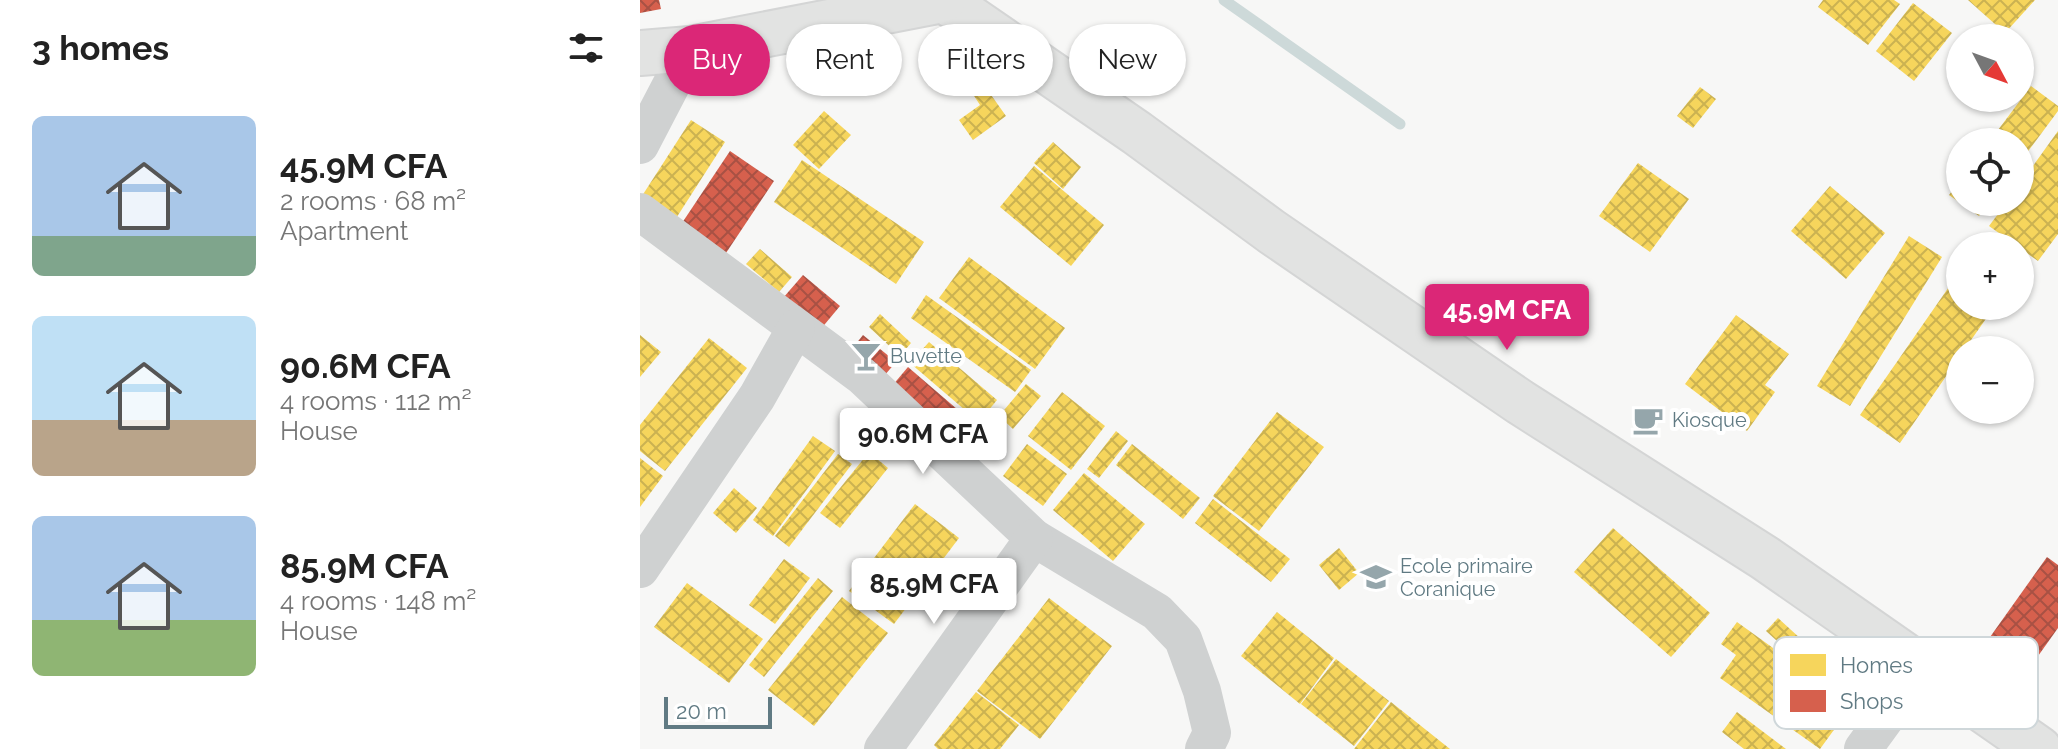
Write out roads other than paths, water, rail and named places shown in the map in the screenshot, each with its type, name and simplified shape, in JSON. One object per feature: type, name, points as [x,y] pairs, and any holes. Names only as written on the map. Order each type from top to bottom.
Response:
[{"type":"main road","points":[[770,34],[944,0],[1137,133],[1272,232],[1507,393],[1765,558],[1878,637]]},
{"type":"main road","points":[[640,53],[664,51]]},
{"type":"main road","points":[[2010,729],[2039,749]]},
{"type":"street","points":[[640,145],[666,96]]},
{"type":"street","points":[[640,212],[870,383],[1034,538],[1157,612],[1183,639],[1202,691],[1212,733],[1204,749]]},
{"type":"street","points":[[640,569],[757,397],[796,328]]},
{"type":"street","points":[[883,749],[1034,538]]},
{"type":"street","points":[[1863,749],[1878,729]]},
{"type":"waterway","points":[[1224,0],[1400,124]]},
{"type":"place","name":"Buvette","points":[[866,356]]},
{"type":"place","name":"Kiosque","points":[[1648,420]]},
{"type":"place","name":"Ecole primaire Coranique","points":[[1376,577]]}]
